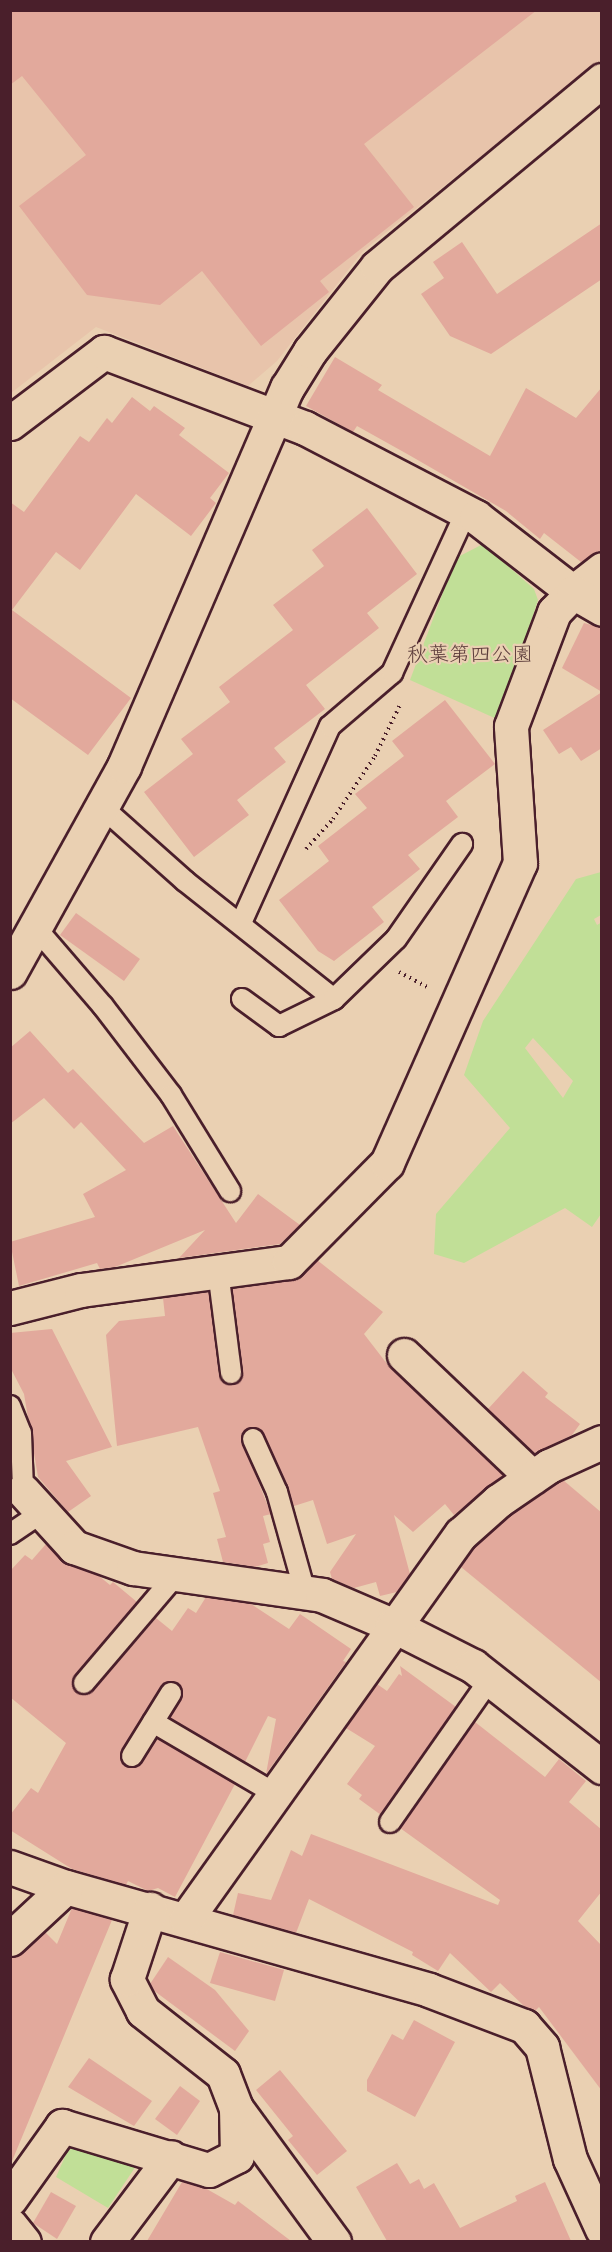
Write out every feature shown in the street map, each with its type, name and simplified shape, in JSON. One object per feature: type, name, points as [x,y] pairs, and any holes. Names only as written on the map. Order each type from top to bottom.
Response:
[{"type":"street","points":[[13,960],[35,927],[124,766],[278,417],[287,388],[310,351],[377,267],[602,80]]},
{"type":"street","points":[[10,423],[104,352],[278,417],[466,512],[573,592],[602,609]]},
{"type":"street","points":[[10,1308],[81,1290],[289,1262],[387,1163],[520,863],[511,726],[554,612],[573,592],[602,569]]},
{"type":"street","points":[[404,1355],[532,1477]]},
{"type":"street","points":[[186,1919],[393,1625],[461,1534],[532,1477],[602,1442]]},
{"type":"street","points":[[32,1502],[74,1547],[133,1568],[322,1595],[393,1625],[473,1666],[602,1767]]},
{"type":"street","points":[[10,1867],[66,1887],[186,1919],[429,1990],[524,2026],[542,2047],[570,2159],[602,2229]]},
{"type":"street","points":[[10,1939],[66,1887]]},
{"type":"street","points":[[150,1909],[127,1979],[143,2011],[223,2074],[236,2108],[334,2241]]},
{"type":"street","points":[[10,2199],[62,2126],[209,2170],[237,2156],[236,2108]]},
{"type":"street","points":[[107,2241],[171,2157]]},
{"type":"street","points":[[10,2225],[24,2241]]},
{"type":"lane","points":[[241,922],[330,726],[392,673],[466,512]]},
{"type":"lane","points":[[102,807],[185,881],[241,922],[334,999]]},
{"type":"lane","points":[[242,999],[279,1026],[334,999],[396,939],[462,844]]},
{"type":"lane","points":[[35,927],[103,1006],[171,1095],[230,1191]]},
{"type":"lane","points":[[218,1271],[231,1373]]},
{"type":"lane","points":[[10,1406],[21,1433],[32,1502],[10,1534]]},
{"type":"lane","points":[[253,1438],[278,1492],[305,1593]]},
{"type":"lane","points":[[84,1683],[176,1575]]},
{"type":"lane","points":[[390,1822],[490,1678]]},
{"type":"lane","points":[[132,1756],[171,1693]]},
{"type":"lane","points":[[153,1722],[274,1793]]},
{"type":"path","points":[[298,858],[333,819],[375,756],[403,699]]},
{"type":"path","points":[[407,977],[439,993]]},
{"type":"shaded area","points":[[11,11],[601,11],[601,60],[363,251],[277,361],[248,386],[96,327],[11,393]]},
{"type":"green space","name":"秋葉第四公園","points":[[483,544],[534,589],[538,600],[499,720],[410,680],[456,558]]},
{"type":"green space","points":[[601,872],[601,915],[594,919],[597,925],[602,922],[601,1214],[592,1227],[565,1208],[464,1263],[434,1254],[436,1214],[510,1128],[464,1075],[483,1021],[576,879]],"holes":[[[533,1038],[573,1081],[563,1098],[525,1048]]]},
{"type":"green space","points":[[78,2143],[138,2163],[108,2208],[56,2177],[67,2152]]},
{"type":"building","points":[[10,10],[537,10],[364,144],[414,207],[320,281],[329,292],[261,346],[202,271],[160,305],[87,295],[19,206],[86,155],[22,76],[10,85]]},
{"type":"building","points":[[602,223],[602,279],[491,354],[450,336],[421,294],[444,278],[433,262],[462,242],[497,294]]},
{"type":"building","points":[[335,357],[382,385],[378,390],[490,456],[526,388],[576,418],[602,387],[602,551],[581,562],[544,533],[540,539],[506,511],[409,455],[357,426],[353,432],[306,406]]},
{"type":"building","points":[[132,397],[150,411],[154,406],[185,428],[179,435],[229,473],[210,498],[216,503],[191,536],[136,494],[80,570],[56,552],[12,610],[131,698],[88,755],[10,698],[10,502],[24,512],[80,436],[89,442],[107,418],[112,423]]},
{"type":"building","points":[[367,508],[417,574],[367,613],[379,628],[306,685],[325,709],[274,748],[286,762],[237,800],[249,815],[194,857],[144,792],[193,754],[181,739],[230,702],[219,687],[293,630],[273,605],[324,566],[312,550]]},
{"type":"building","points":[[584,623],[602,628],[602,692],[562,668]]},
{"type":"building","points":[[602,692],[602,748],[581,761],[571,747],[559,754],[543,730]]},
{"type":"building","points":[[445,700],[495,764],[446,801],[458,817],[408,855],[420,869],[372,907],[384,922],[334,961],[318,951],[279,900],[329,861],[318,846],[367,808],[355,794],[404,756],[392,741]]},
{"type":"building","points":[[76,913],[140,959],[124,981],[60,935]]},
{"type":"building","points":[[30,1031],[68,1073],[73,1069],[144,1143],[173,1126],[236,1223],[258,1194],[300,1225],[280,1244],[179,1258],[205,1230],[115,1267],[100,1269],[97,1263],[19,1286],[10,1242],[95,1217],[83,1194],[126,1170],[81,1122],[74,1129],[44,1098],[10,1124],[10,1048]]},
{"type":"building","points":[[317,1260],[383,1312],[364,1334],[391,1369],[503,1475],[454,1515],[445,1504],[413,1532],[394,1515],[410,1574],[397,1592],[380,1596],[376,1582],[354,1588],[332,1579],[330,1572],[356,1534],[327,1544],[313,1500],[294,1506],[259,1429],[248,1428],[241,1438],[271,1514],[263,1516],[270,1542],[263,1544],[268,1563],[255,1567],[223,1562],[217,1539],[226,1537],[213,1493],[220,1491],[198,1427],[117,1446],[106,1335],[119,1321],[165,1316],[163,1298],[209,1292],[219,1375],[226,1384],[233,1385],[242,1378],[243,1371],[232,1289],[292,1280]]},
{"type":"building","points":[[52,1329],[112,1447],[66,1461],[91,1496],[68,1512],[38,1477],[24,1394],[10,1367],[10,1333]]},
{"type":"building","points":[[523,1371],[548,1393],[545,1397],[580,1424],[572,1435],[534,1453],[488,1409]]},
{"type":"building","points":[[563,1480],[602,1513],[602,1683],[461,1567],[475,1547],[510,1516]]},
{"type":"building","points":[[46,1544],[67,1564],[99,1576],[110,1585],[113,1582],[137,1602],[75,1676],[73,1686],[81,1695],[93,1691],[156,1618],[172,1631],[188,1608],[196,1613],[206,1597],[251,1604],[289,1629],[300,1614],[351,1649],[343,1661],[346,1662],[266,1774],[276,1719],[268,1716],[245,1762],[170,1718],[181,1699],[182,1688],[172,1681],[161,1687],[122,1750],[122,1762],[131,1768],[138,1766],[157,1738],[235,1784],[175,1897],[158,1888],[148,1891],[128,1881],[126,1885],[72,1869],[10,1830],[10,1815],[31,1788],[38,1793],[66,1743],[10,1697],[10,1571],[25,1555],[32,1560]]},
{"type":"building","points":[[400,1666],[456,1707],[381,1815],[359,1799],[362,1795],[347,1784],[375,1746],[346,1728],[377,1684],[387,1691],[399,1674],[402,1676]]},
{"type":"building","points":[[475,1722],[545,1777],[559,1759],[586,1781],[569,1802],[602,1830],[602,1891],[578,1921],[602,1946],[602,2091],[539,2007],[535,2011],[524,2006],[500,1983],[491,1992],[450,1953],[438,1971],[412,1955],[413,1952],[309,1899],[296,1933],[233,1915],[238,1893],[271,1900],[291,1850],[302,1856],[311,1834],[498,1905],[500,1900],[400,1828]]},
{"type":"building","points":[[72,1908],[112,1920],[10,2166],[10,1957],[23,1953],[45,1932],[57,1944]]},
{"type":"building","points":[[220,1952],[284,1970],[275,2001],[210,1983]]},
{"type":"building","points":[[168,1957],[215,1990],[249,2031],[235,2051],[153,1990],[150,1984]]},
{"type":"building","points":[[414,2020],[455,2042],[415,2117],[367,2091],[367,2080],[392,2034],[403,2040]]},
{"type":"building","points":[[89,2058],[152,2101],[134,2126],[68,2087]]},
{"type":"building","points":[[280,2070],[347,2151],[317,2175],[288,2140],[293,2136],[256,2090]]},
{"type":"building","points":[[180,2086],[200,2101],[177,2135],[155,2119]]},
{"type":"building","points":[[397,2163],[410,2184],[419,2179],[424,2189],[434,2183],[460,2228],[517,2201],[515,2196],[545,2182],[571,2241],[387,2241],[356,2187]]},
{"type":"building","points":[[182,2182],[205,2188],[235,2205],[238,2201],[291,2241],[147,2241]]},
{"type":"building","points":[[51,2192],[76,2206],[57,2239],[33,2223]]}]
